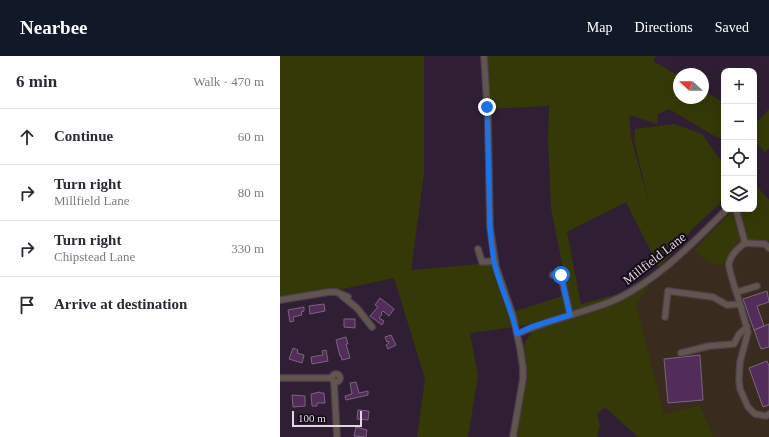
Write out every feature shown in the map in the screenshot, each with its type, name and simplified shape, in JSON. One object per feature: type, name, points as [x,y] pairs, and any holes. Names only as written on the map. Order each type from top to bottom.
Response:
[{"type":"street","points":[[484,56],[488,120],[490,227],[495,261],[513,316],[523,368],[523,380],[513,437]]},
{"type":"street","name":"Millfield Lane","points":[[517,334],[531,327],[611,301],[630,291],[674,260],[724,212]]},
{"type":"street","points":[[737,212],[745,243]]},
{"type":"street","points":[[769,248],[765,244],[745,243],[738,248],[729,264],[748,332],[740,362],[738,380],[740,389],[748,407],[755,414],[766,416],[769,414]]},
{"type":"street","points":[[478,249],[482,262],[495,261]]},
{"type":"street","points":[[553,275],[561,275],[570,315]]},
{"type":"street","points":[[737,292],[757,286]]},
{"type":"street","points":[[665,317],[668,291],[713,297],[728,305],[740,304]]},
{"type":"street","points":[[280,300],[329,292],[339,293],[348,297]]},
{"type":"street","points":[[339,293],[357,308],[372,327]]},
{"type":"street","points":[[682,353],[714,345],[734,344],[739,334],[747,327]]},
{"type":"street","points":[[280,378],[333,380],[337,437]]},
{"type":"shaded area","points":[[769,201],[769,437],[714,437],[700,405],[664,415],[627,299],[650,285],[732,212],[757,212],[757,207]]},
{"type":"green space","points":[[280,56],[424,56],[424,174],[411,270],[492,263],[513,327],[470,333],[478,376],[468,437],[417,437],[425,379],[394,278],[329,292],[280,299]]},
{"type":"green space","points":[[487,56],[656,56],[653,61],[673,73],[673,104],[709,104],[709,94],[721,101],[721,137],[718,138],[669,109],[658,114],[657,124],[629,115],[631,137],[650,208],[634,140],[635,129],[674,124],[702,134],[721,161],[721,203],[693,228],[679,246],[659,267],[626,202],[567,232],[581,304],[650,285],[636,304],[664,414],[700,405],[714,437],[638,437],[605,407],[597,414],[600,426],[597,437],[516,437],[526,375],[524,344],[534,329],[551,318],[522,326],[516,320],[516,311],[568,294],[551,208],[548,140],[549,106],[491,109]]},
{"type":"green space","points":[[769,109],[769,148],[765,152],[757,143],[757,122]]},
{"type":"green space","points":[[757,186],[769,200],[769,245],[762,239],[737,242],[723,265],[709,263],[695,251],[730,212],[757,212]]},
{"type":"building","points":[[767,291],[769,302],[757,306],[764,326],[754,330],[743,299]]},
{"type":"building","points":[[380,298],[394,309],[389,316],[383,311],[381,313],[382,314],[379,318],[384,321],[382,325],[370,316],[378,307],[375,305]]},
{"type":"building","points":[[324,304],[325,311],[310,314],[309,306]]},
{"type":"building","points":[[304,307],[304,311],[301,312],[302,315],[293,317],[294,321],[290,322],[288,310]]},
{"type":"building","points":[[344,319],[355,319],[355,328],[344,327]]},
{"type":"building","points":[[769,324],[769,347],[761,349],[754,330]]},
{"type":"building","points":[[391,335],[396,345],[388,349],[386,345],[389,343],[385,337]]},
{"type":"building","points":[[346,337],[348,344],[346,344],[350,358],[342,360],[336,340]]},
{"type":"building","points":[[293,348],[298,350],[297,353],[304,355],[302,363],[289,359]]},
{"type":"building","points":[[326,350],[328,361],[312,364],[311,357],[323,355],[322,351]]},
{"type":"building","points":[[700,355],[703,400],[668,403],[664,359]]},
{"type":"building","points":[[767,361],[769,366],[769,405],[763,407],[749,368]]},
{"type":"building","points":[[356,382],[359,393],[368,391],[368,395],[346,400],[345,396],[352,394],[350,383]]},
{"type":"building","points":[[320,392],[324,393],[325,403],[317,403],[317,406],[312,406],[311,394]]},
{"type":"building","points":[[292,395],[305,396],[305,406],[293,407]]},
{"type":"building","points":[[358,410],[369,411],[368,420],[357,419]]},
{"type":"building","points":[[356,427],[367,430],[366,437],[354,436]]},
{"type":"route","points":[[487,107],[490,227],[492,243],[496,267],[513,316],[517,334],[531,327],[570,315],[561,275]]}]
